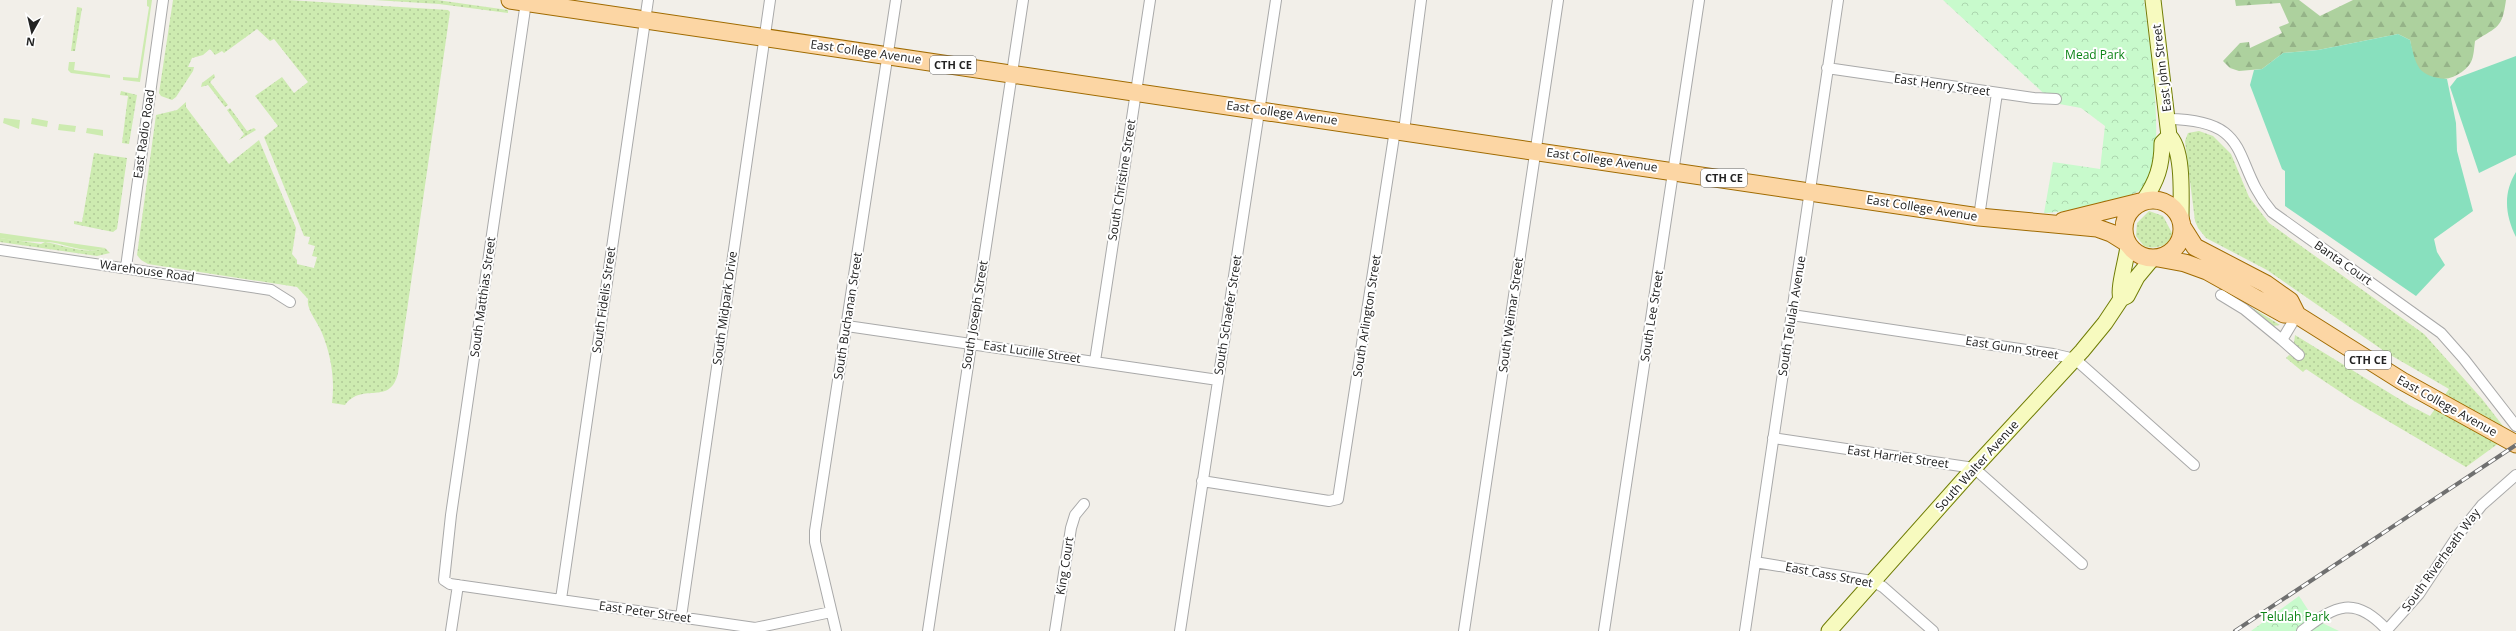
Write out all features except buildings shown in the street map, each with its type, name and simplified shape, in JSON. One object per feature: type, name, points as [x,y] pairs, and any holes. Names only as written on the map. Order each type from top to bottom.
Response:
[{"type":"main road","name":"East John Street","points":[[2153,0],[2169,136],[2176,143],[2181,188],[2182,224]]},
{"type":"main road","name":"East College Avenue","points":[[521,1],[1673,170],[1979,217],[2034,224],[2053,223],[2104,230],[2128,244]]},
{"type":"main road","name":"East John Street","points":[[2142,201],[2157,180],[2162,162],[2162,143],[2169,136]]},
{"type":"main road","name":"East College Avenue","points":[[2053,223],[2142,201]]},
{"type":"main road","points":[[2142,201],[2162,201],[2172,207],[2182,224],[2177,246],[2155,258],[2140,256],[2128,244],[2124,230],[2126,218],[2142,201]]},
{"type":"main road","name":"East College Avenue","points":[[2182,224],[2199,250],[2266,284],[2290,301],[2297,315]]},
{"type":"main road","name":"South Walter Avenue","points":[[2121,299],[2118,293],[2125,271],[2128,244]]},
{"type":"main road","name":"East College Avenue","points":[[2155,258],[2190,264],[2207,271],[2284,314],[2297,315],[2402,381],[2516,444]]},
{"type":"main road","name":"South Walter Avenue","points":[[1829,631],[2106,323],[2121,299],[2127,296],[2137,277],[2155,258]]},
{"type":"street","name":"East Radio Road","points":[[126,267],[163,0]]},
{"type":"street","name":"South Fidelis Street","points":[[561,599],[648,0]]},
{"type":"street","name":"South Midpark Drive","points":[[680,617],[770,0]]},
{"type":"street","name":"South Buchanan Street","points":[[836,631],[815,542],[815,531],[896,0]]},
{"type":"street","name":"South Joseph Street","points":[[928,631],[970,343],[1023,0]]},
{"type":"street","name":"South Christine Street","points":[[1095,361],[1150,0]]},
{"type":"street","name":"South Schaefer Street","points":[[1180,631],[1276,0]]},
{"type":"street","name":"South Arlington Street","points":[[1202,481],[1335,500],[1340,493],[1421,0]]},
{"type":"street","name":"South Weimar Street","points":[[1464,631],[1558,0]]},
{"type":"street","name":"South Lee Street","points":[[1604,631],[1699,0]]},
{"type":"street","name":"South Telulah Avenue","points":[[1745,631],[1838,0]]},
{"type":"street","name":"South Matthias Street","points":[[458,585],[450,584],[444,580],[451,515],[521,1]]},
{"type":"street","name":"East Henry Street","points":[[1827,68],[1997,93],[2056,99]]},
{"type":"street","points":[[1979,217],[1997,93]]},
{"type":"street","name":"Banta Court","points":[[2168,119],[2205,122],[2228,136],[2243,156],[2260,197],[2272,212],[2440,334],[2464,359],[2516,426]]},
{"type":"street","name":"Warehouse Road","points":[[0,250],[126,267],[271,290],[290,302]]},
{"type":"street","points":[[2221,295],[2244,309],[2299,355]]},
{"type":"street","name":"East Gunn Street","points":[[1792,315],[2053,354],[2074,359],[2194,465]]},
{"type":"street","points":[[2282,340],[2297,315]]},
{"type":"street","name":"East Lucille Street","points":[[847,326],[1218,380]]},
{"type":"street","name":"East Harriet Street","points":[[1773,438],[1974,468]]},
{"type":"street","points":[[1974,468],[2082,564]]},
{"type":"street","name":"South Riverheath Way","points":[[2387,630],[2419,594],[2458,535],[2482,505],[2516,475]]},
{"type":"street","name":"King Court","points":[[1055,631],[1071,528],[1075,515],[1084,504]]},
{"type":"street","name":"East Cass Street","points":[[1755,562],[1872,582],[1883,587],[1933,631]]},
{"type":"street","name":"East Peter Street","points":[[458,585],[755,628],[831,612]]},
{"type":"street","points":[[451,631],[458,585]]},
{"type":"street","points":[[2302,631],[2328,612],[2344,607],[2357,608],[2366,612],[2387,630]]},
{"type":"green space","points":[[147,0],[152,0],[140,82],[123,80],[123,77],[138,78],[149,7],[147,6]]},
{"type":"green space","points":[[173,0],[288,0],[448,10],[450,12],[398,373],[394,383],[389,389],[382,392],[360,395],[352,398],[345,405],[332,403],[333,376],[328,350],[309,307],[308,299],[297,287],[148,264],[141,260],[137,255],[156,115],[177,110],[186,102],[186,107],[229,164],[259,140],[296,228],[292,254],[297,260],[297,264],[314,268],[317,257],[312,256],[315,246],[308,244],[310,237],[304,236],[264,137],[278,126],[255,96],[282,77],[294,93],[308,82],[274,39],[270,41],[257,29],[224,53],[222,51],[215,55],[210,49],[203,55],[192,58],[188,67],[194,67],[193,71],[176,97],[172,100],[161,96],[159,93]]},
{"type":"green space","points":[[374,0],[437,0],[508,10],[508,13],[439,4]]},
{"type":"green space","name":"Mead Park","points":[[1943,0],[2144,0],[2153,69],[2156,127],[2155,153],[2151,174],[2143,188],[2124,198],[2111,202],[2066,211],[2044,213],[2053,162],[2100,169],[2105,126],[2081,108],[2054,103]]},
{"type":"green space","points":[[2235,0],[2299,0],[2320,16],[2353,0],[2506,0],[2503,17],[2498,26],[2475,41],[2472,60],[2467,68],[2454,76],[2446,79],[2438,79],[2424,75],[2419,70],[2414,59],[2410,40],[2398,34],[2318,50],[2283,53],[2262,69],[2239,71],[2230,68],[2223,61],[2240,43],[2249,42],[2250,48],[2282,33],[2279,27],[2289,23],[2280,3],[2236,6]]},
{"type":"green space","points":[[77,7],[82,8],[75,51],[71,51]]},
{"type":"green space","points":[[2398,34],[2410,40],[2416,63],[2424,72],[2429,76],[2447,79],[2456,123],[2457,151],[2473,211],[2434,239],[2437,252],[2445,265],[2416,296],[2285,206],[2285,171],[2282,169],[2250,85],[2254,70],[2262,69],[2283,53],[2318,50]]},
{"type":"green space","points":[[2516,56],[2516,155],[2479,173],[2450,87],[2457,78]]},
{"type":"green space","points":[[69,62],[75,62],[74,70],[110,75],[110,78],[71,73],[68,70]]},
{"type":"green space","points":[[214,74],[215,77],[210,82],[228,105],[225,107],[208,85],[201,87],[202,83]]},
{"type":"green space","points":[[121,91],[137,95],[129,144],[122,143],[128,96],[120,95]]},
{"type":"green space","points":[[230,108],[247,131],[254,128],[256,130],[239,140],[244,134],[227,110]]},
{"type":"green space","points":[[4,118],[20,120],[19,129],[3,123]]},
{"type":"green space","points":[[32,118],[48,121],[47,127],[31,124]]},
{"type":"green space","points":[[59,124],[76,126],[75,132],[58,130]]},
{"type":"green space","points":[[87,128],[103,130],[103,136],[86,133]]},
{"type":"green space","points":[[2199,131],[2213,136],[2231,154],[2249,197],[2269,223],[2424,334],[2482,399],[2510,435],[2466,467],[2354,401],[2306,369],[2303,372],[2286,358],[2289,355],[2298,359],[2304,352],[2294,343],[2295,335],[2409,405],[2430,416],[2449,389],[2387,353],[2267,270],[2206,238],[2198,228],[2195,221],[2185,141],[2188,133]]},
{"type":"green space","points":[[94,153],[127,158],[117,229],[113,232],[74,224],[74,221],[82,222]]},
{"type":"green space","points":[[2516,172],[2516,237],[2512,229],[2508,212],[2507,196]]},
{"type":"green space","points":[[2149,211],[2163,216],[2172,233],[2169,241],[2162,246],[2144,246],[2136,236],[2137,223]]},
{"type":"green space","points":[[0,233],[105,248],[90,250],[47,242],[12,240],[0,238]]},
{"type":"green space","points":[[0,238],[41,244],[45,242],[82,250],[97,250],[105,248],[110,253],[97,256],[0,242]]},
{"type":"green space","points":[[2251,307],[2280,325],[2273,326]]},
{"type":"green space","name":"Telulah Park","points":[[2299,596],[2314,619],[2339,631],[2251,631]]},
{"type":"railway","points":[[2235,631],[2516,445]]}]
